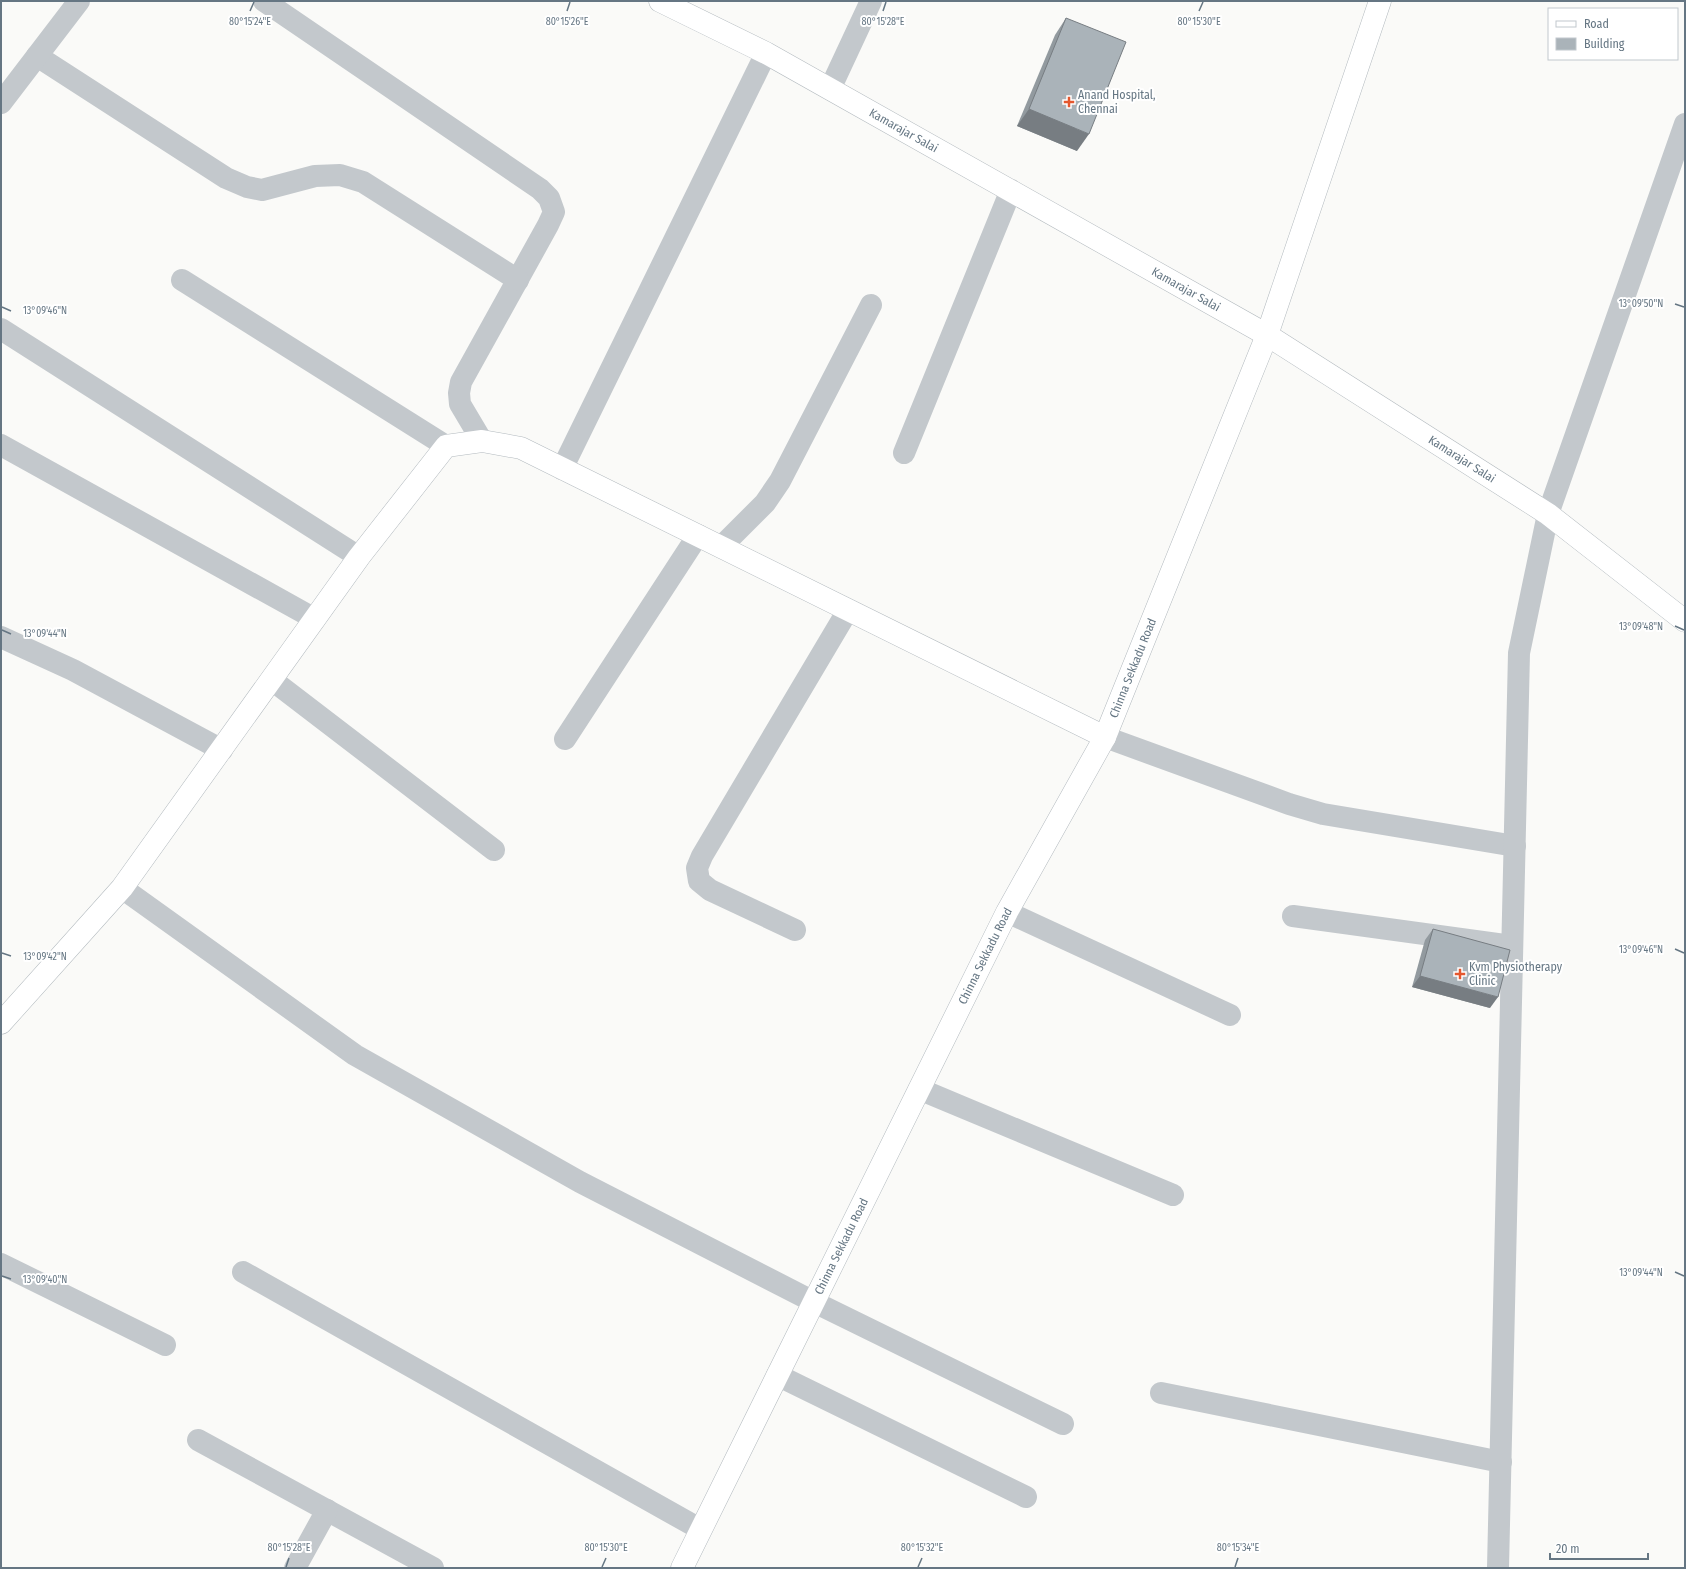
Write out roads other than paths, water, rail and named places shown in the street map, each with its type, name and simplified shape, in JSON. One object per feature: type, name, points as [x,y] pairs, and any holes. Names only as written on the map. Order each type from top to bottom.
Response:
[{"type":"street","points":[[1,103],[79,1]]},
{"type":"street","points":[[264,1],[540,189],[549,198],[554,212],[461,382],[459,394],[460,404],[482,441]]},
{"type":"street","name":"Kamarajar Salai","points":[[660,1],[766,53],[1267,335],[1548,514],[1685,621]]},
{"type":"street","points":[[830,89],[871,1]]},
{"type":"street","name":"Chinna Sekkadu Road","points":[[682,1568],[1007,912],[1105,737],[1267,335],[1380,1]]},
{"type":"street","points":[[562,469],[766,53]]},
{"type":"street","points":[[37,56],[226,178],[247,187],[262,190],[315,176],[340,175],[363,182],[518,280]]},
{"type":"street","points":[[1498,1568],[1519,653],[1548,514],[1685,124]]},
{"type":"street","points":[[904,453],[1011,190]]},
{"type":"street","points":[[182,280],[446,446],[482,441],[521,448],[1105,737],[1289,804],[1323,814],[1515,846]]},
{"type":"street","points":[[721,547],[765,503],[780,481],[871,305]]},
{"type":"street","points":[[1,329],[359,557]]},
{"type":"street","points":[[1,445],[315,619]]},
{"type":"street","points":[[1,1023],[122,888],[359,557],[446,446]]},
{"type":"street","points":[[565,739],[698,535]]},
{"type":"street","points":[[794,930],[710,890],[699,881],[697,868],[702,856],[848,610]]},
{"type":"street","points":[[1,637],[73,670],[222,750]]},
{"type":"street","points":[[272,680],[494,850]]},
{"type":"street","points":[[122,888],[355,1055],[580,1182],[814,1302],[1063,1424]]},
{"type":"street","points":[[1007,912],[1230,1015]]},
{"type":"street","points":[[1293,916],[1512,946]]},
{"type":"street","points":[[919,1089],[1173,1195]]},
{"type":"street","points":[[1,1264],[165,1345]]},
{"type":"street","points":[[243,1272],[700,1529]]},
{"type":"street","points":[[777,1375],[1026,1497]]},
{"type":"street","points":[[1161,1393],[1500,1462]]},
{"type":"street","points":[[198,1440],[433,1568]]},
{"type":"street","points":[[296,1568],[326,1510]]},
{"type":"place","name":"Anand Hospital, Chennai","points":[[1069,102]]},
{"type":"place","name":"Kvm Physiotherapy Clinic","points":[[1460,974]]}]
